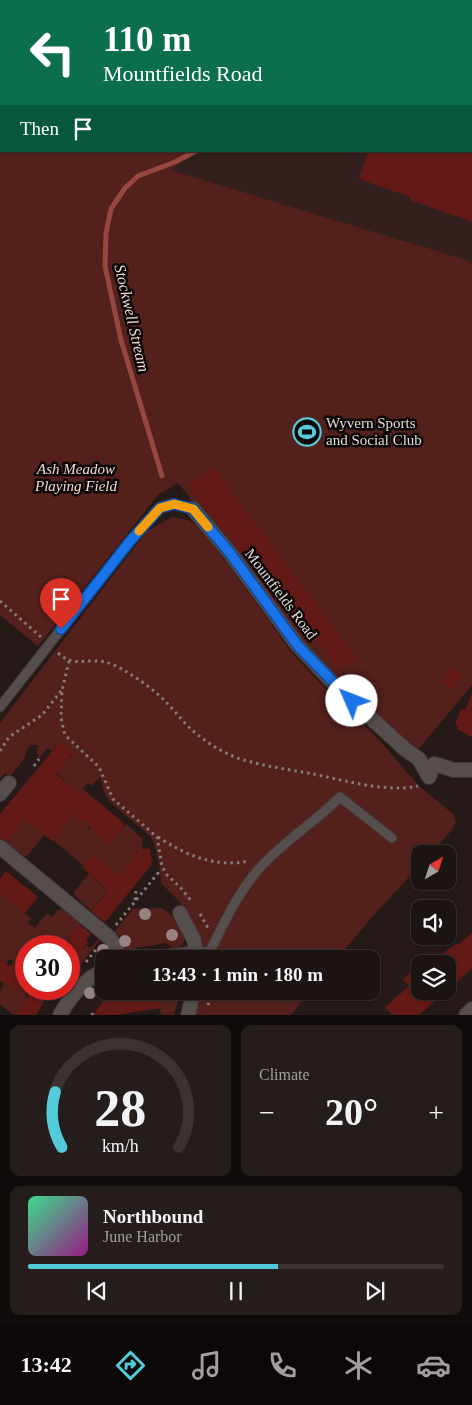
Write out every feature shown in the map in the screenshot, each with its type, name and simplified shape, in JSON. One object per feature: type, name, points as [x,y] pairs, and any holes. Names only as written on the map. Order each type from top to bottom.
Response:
[{"type":"street","name":"Mountfields Road","points":[[193,509],[230,553],[298,646],[338,688],[406,750],[419,759],[429,777]]},
{"type":"street","points":[[429,777],[434,764],[454,770],[472,770]]},
{"type":"street","points":[[0,848],[110,938],[117,950]]},
{"type":"street","points":[[180,913],[194,940],[196,950]]},
{"type":"street","points":[[60,1015],[67,1003],[85,982],[95,976]]},
{"type":"street","points":[[188,1015],[192,1000]]},
{"type":"street","points":[[466,1015],[472,1009]]},
{"type":"lane","name":"Mountfields Road","points":[[0,707],[131,540],[160,508],[174,504],[193,509]]},
{"type":"lane","points":[[210,950],[234,902],[258,870],[340,797],[392,838]]},
{"type":"path","points":[[0,601],[69,661],[109,663],[126,671],[161,697],[184,723],[200,737],[220,750],[244,760],[372,785],[406,788],[419,786],[429,777]]},
{"type":"path","points":[[69,661],[62,691],[61,717],[64,732],[68,738],[95,762],[112,800],[157,837],[185,853],[204,860],[222,863],[244,862],[272,856]]},
{"type":"path","points":[[0,750],[9,737],[42,715],[62,691]]},
{"type":"path","points":[[34,766],[39,759]]},
{"type":"path","points":[[157,837],[162,866],[166,874],[191,900],[215,941]]},
{"type":"path","points":[[155,847],[160,846]]},
{"type":"path","points":[[135,901],[136,891]]},
{"type":"shaded area","points":[[196,152],[472,152],[472,264],[470,261],[169,170]]},
{"type":"green space","name":"Wyvern Sports and Social Club","points":[[0,152],[196,152],[170,170],[470,261],[472,264],[472,685],[416,752],[313,655],[242,562],[178,483],[158,495],[38,646],[0,615]]},
{"type":"green space","points":[[172,517],[188,520],[204,531],[292,653],[380,741],[419,786],[453,814],[456,822],[451,831],[438,845],[411,845],[411,875],[344,950],[204,950],[198,932],[181,903],[161,883],[157,853],[150,836],[110,802],[104,792],[100,777],[91,786],[88,783],[83,788],[85,791],[70,810],[89,826],[87,828],[91,828],[110,843],[126,824],[142,838],[143,849],[136,850],[137,859],[129,864],[118,877],[102,864],[92,877],[108,891],[91,910],[75,896],[74,892],[100,860],[93,854],[84,866],[53,840],[50,828],[28,855],[24,856],[6,842],[25,819],[78,791],[56,773],[73,754],[60,742],[52,751],[47,748],[39,759],[38,745],[30,745],[27,748],[25,758],[10,776],[5,773],[0,779],[0,723],[147,531]]},
{"type":"green space","points":[[0,893],[31,918],[28,923],[35,928],[47,913],[52,917],[58,910],[63,909],[81,924],[72,935],[15,935],[15,962],[9,959],[6,964],[0,960]]},
{"type":"green space","points":[[160,908],[169,913],[181,927],[184,943],[179,947],[173,948],[166,943],[125,950],[121,938],[115,931],[133,909]]},
{"type":"green space","points":[[99,938],[100,940],[80,965],[80,952],[86,945],[91,948]]},
{"type":"green space","points":[[15,965],[15,980],[9,976]]},
{"type":"green space","points":[[4,983],[15,989],[15,1000],[26,1000],[17,1015],[12,1014],[0,1004],[0,991]]},
{"type":"green space","points":[[158,1000],[178,1000],[174,1015],[161,1015]]},
{"type":"green space","points":[[199,1000],[303,1000],[291,1015],[194,1015]]},
{"type":"building","points":[[368,152],[472,152],[472,222],[410,200],[410,197],[359,179]]},
{"type":"building","points":[[213,466],[357,658],[339,671],[316,639],[309,645],[237,548],[187,485]]},
{"type":"building","points":[[450,666],[463,675],[452,690],[440,682]]},
{"type":"building","points":[[472,693],[472,737],[457,729],[458,726],[455,724],[461,709],[465,710]]},
{"type":"building","points":[[60,742],[73,753],[56,774],[82,794],[85,791],[123,822],[123,828],[110,844],[74,814],[52,841],[25,819],[7,841],[0,838],[0,814]]},
{"type":"building","points":[[150,848],[152,864],[105,922],[91,911],[108,891],[82,867],[94,854],[118,877],[137,854],[136,850]]},
{"type":"building","points":[[6,871],[38,897],[25,913],[0,893],[0,879]]},
{"type":"building","points":[[80,925],[91,934],[86,940],[88,942],[80,952],[80,935],[72,935]]},
{"type":"building","points":[[472,933],[472,968],[456,983],[456,955],[442,955],[456,945],[456,943],[458,945]]},
{"type":"building","points":[[0,960],[10,966],[15,960],[15,990],[0,981]]},
{"type":"building","points":[[411,972],[411,1000],[436,1000],[419,1015],[392,1015],[385,1007],[409,986],[403,979]]},
{"type":"building","points":[[26,1000],[45,1000],[36,1015],[17,1015]]},
{"type":"building","points":[[104,1000],[159,1000],[160,1008],[117,1015],[93,1015]]},
{"type":"waterway","name":"Stockwell Stream","points":[[162,476],[121,340],[105,266],[106,233],[111,209],[125,188],[138,176],[175,162],[194,152]]},
{"type":"slow traffic","points":[[139,531],[160,508],[174,504],[193,509],[208,527]]},
{"type":"place","name":"Wyvern Sports and Social Club","points":[[307,432]]},
{"type":"route","points":[[61,629],[131,540],[160,508],[174,504],[193,509],[230,553],[298,646],[352,701]]},
{"type":"park label","name":"Ash Meadow Playing Field","points":[[76,478]]}]
